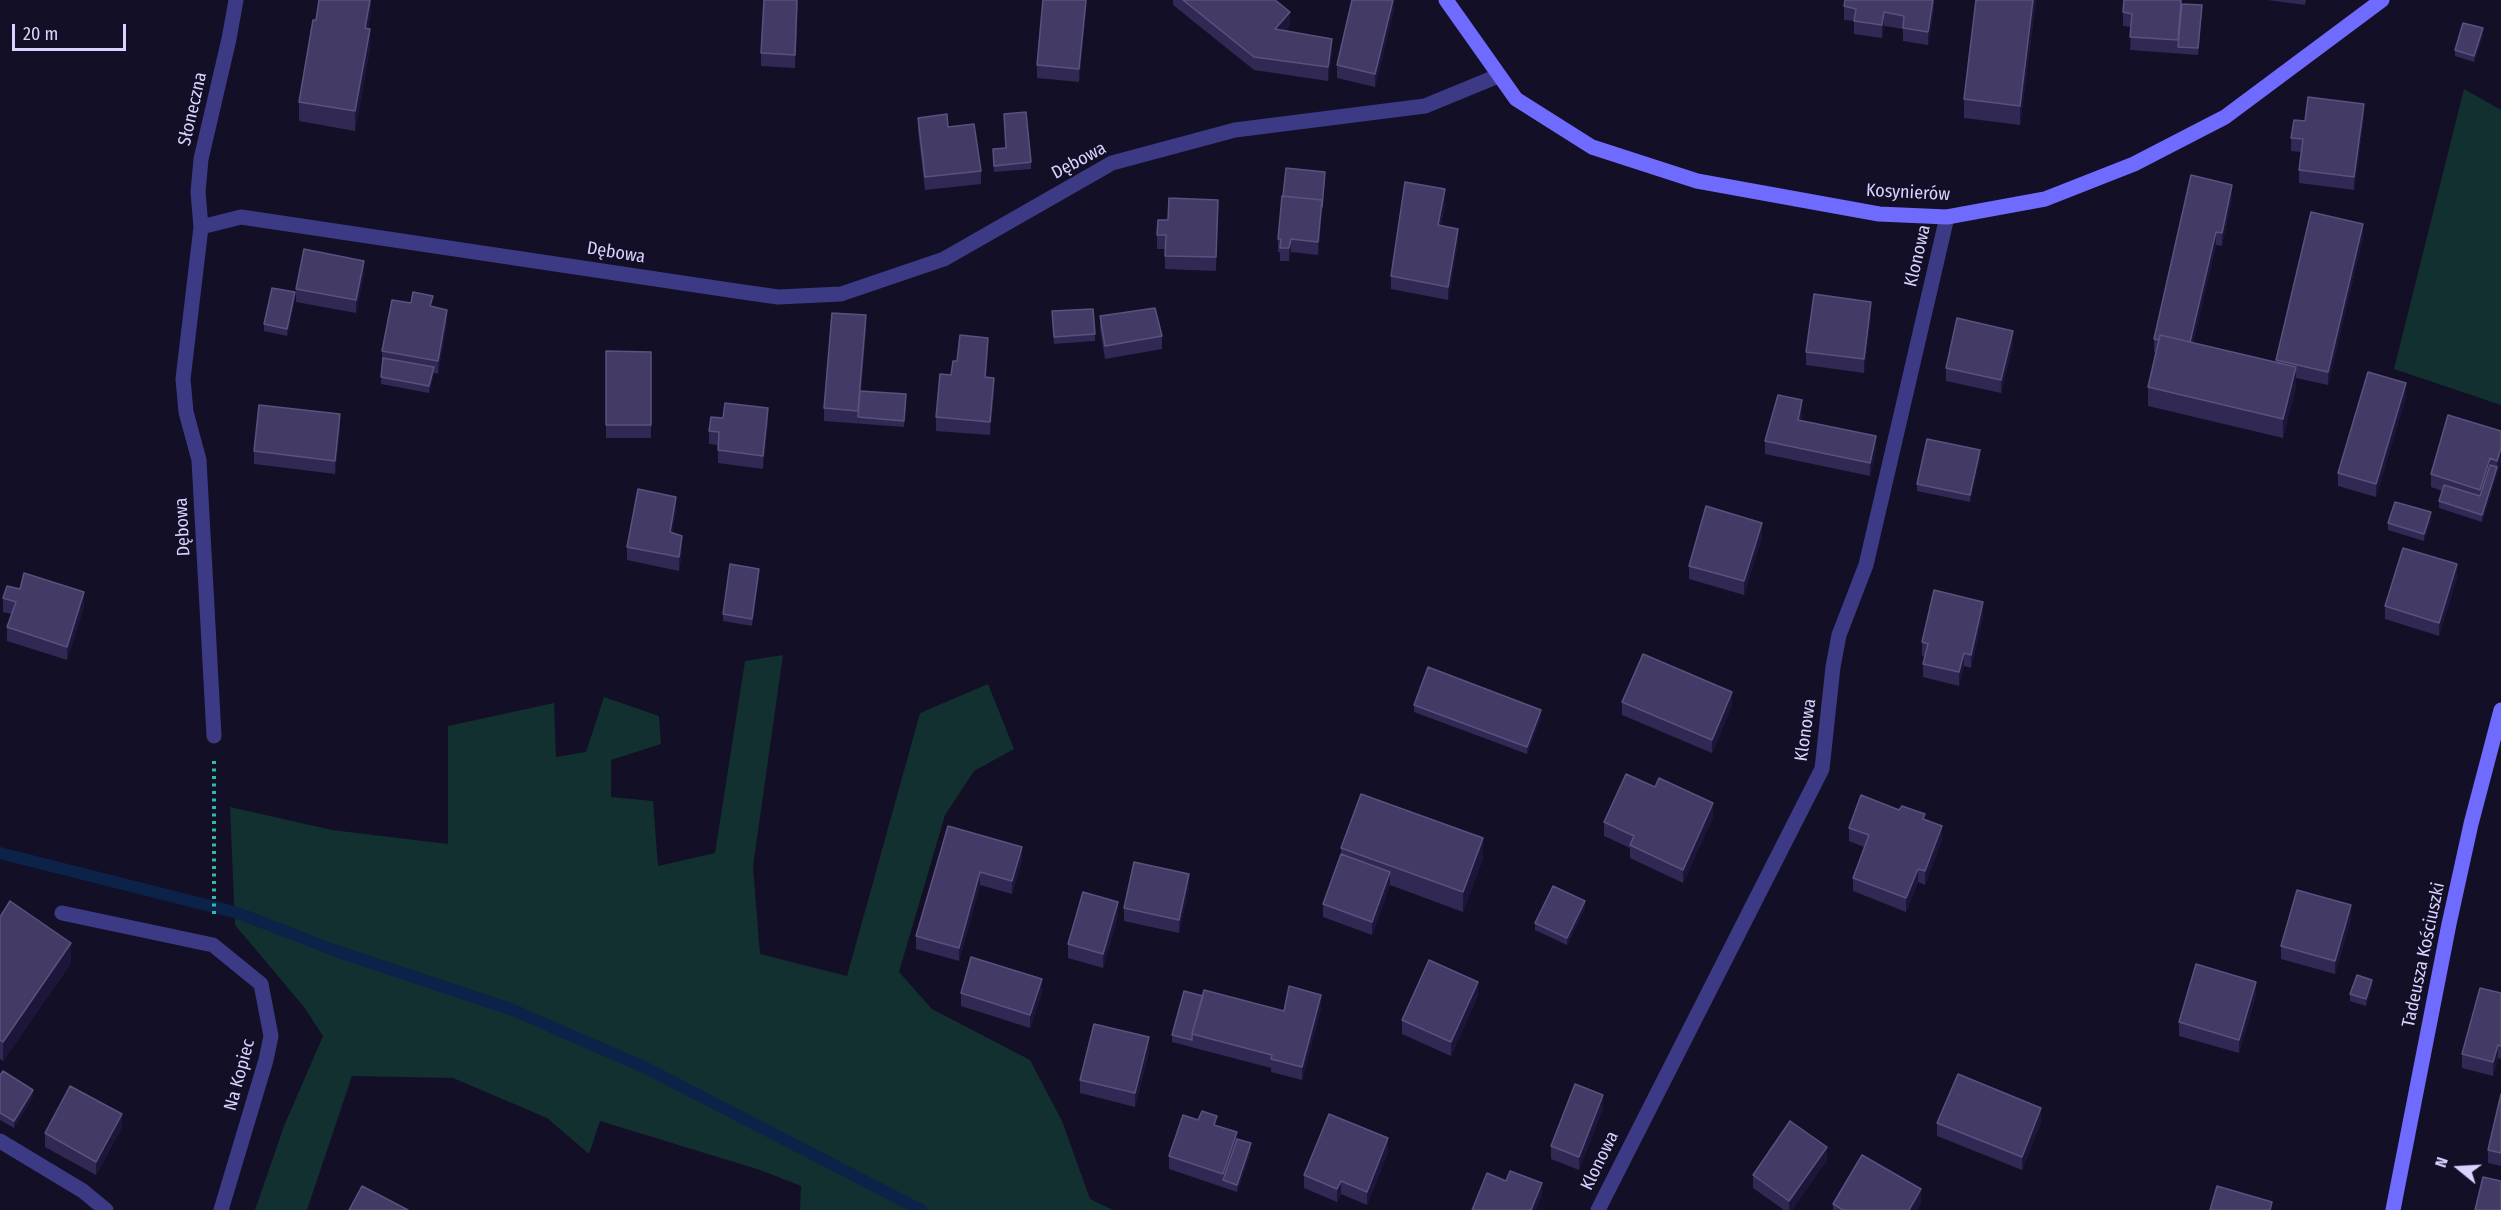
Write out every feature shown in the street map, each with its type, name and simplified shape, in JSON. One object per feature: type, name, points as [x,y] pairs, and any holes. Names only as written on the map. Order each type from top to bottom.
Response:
[{"type":"street","name":"Słoneczna","points":[[201,227],[198,192],[201,159],[236,0]]},
{"type":"street","name":"Kosynierów","points":[[1446,0],[1516,99],[1592,147],[1696,181],[1880,214],[1947,217],[2045,199],[2134,164],[2224,117],[2382,0]]},
{"type":"street","name":"Dębowa","points":[[214,736],[199,460],[186,412],[183,379],[201,227],[241,217],[778,297],[841,294],[944,259],[1112,163],[1235,130],[1425,106],[1498,76]]},
{"type":"street","name":"Klonowa","points":[[1598,1210],[1822,769],[1833,667],[1839,635],[1866,565],[1947,217]]},
{"type":"street","name":"Tadeusza Kościuszki","points":[[2393,1210],[2449,924],[2471,824],[2501,710]]},
{"type":"street","name":"Na Kopiec","points":[[62,912],[213,945],[261,984],[271,1036],[266,1060],[221,1210]]},
{"type":"street","points":[[0,1141],[82,1191],[106,1210]]},
{"type":"path","points":[[214,736],[215,915]]},
{"type":"green space","points":[[2464,89],[2501,110],[2501,405],[2394,369]]},
{"type":"green space","points":[[783,655],[753,866],[760,954],[847,976],[920,713],[988,684],[1014,749],[974,771],[945,815],[899,972],[932,1009],[1030,1060],[1062,1121],[1090,1199],[1113,1210],[800,1210],[801,1186],[760,1170],[600,1121],[589,1154],[547,1118],[453,1078],[352,1076],[307,1210],[255,1210],[284,1126],[323,1036],[304,1007],[235,925],[230,807],[332,830],[448,844],[448,726],[554,703],[556,757],[586,752],[604,697],[659,716],[661,744],[611,760],[611,797],[653,801],[658,866],[715,853],[745,661]]},
{"type":"building","points":[[319,0],[370,0],[365,28],[370,29],[355,111],[299,102],[313,20],[316,20]]},
{"type":"building","points":[[764,0],[797,0],[795,55],[761,53]]},
{"type":"building","points":[[1043,0],[1086,0],[1079,69],[1037,65]]},
{"type":"building","points":[[1183,0],[1275,0],[1290,12],[1275,29],[1332,39],[1328,67],[1254,57]]},
{"type":"building","points":[[1352,0],[1393,0],[1375,74],[1337,65]]},
{"type":"building","points":[[1845,0],[1933,0],[1928,32],[1903,28],[1904,16],[1884,12],[1882,25],[1854,21],[1856,9],[1844,6]]},
{"type":"building","points":[[1976,0],[2033,0],[2020,106],[1964,99]]},
{"type":"building","points":[[2124,0],[2181,0],[2178,40],[2130,37],[2132,14],[2123,12]]},
{"type":"building","points":[[2182,4],[2202,5],[2198,48],[2178,47]]},
{"type":"building","points":[[2463,23],[2483,28],[2474,56],[2455,50]]},
{"type":"building","points":[[2308,97],[2364,104],[2354,177],[2299,170],[2303,139],[2291,138],[2294,120],[2305,121]]},
{"type":"building","points":[[1026,112],[1031,162],[994,166],[993,149],[1006,148],[1004,114]]},
{"type":"building","points":[[947,114],[948,127],[974,124],[981,171],[925,177],[918,118]]},
{"type":"building","points":[[1286,168],[1325,172],[1322,207],[1322,200],[1283,196]]},
{"type":"building","points":[[2191,175],[2232,185],[2222,233],[2216,232],[2190,342],[2160,335],[2159,340],[2154,339]]},
{"type":"building","points":[[1405,182],[1445,189],[1438,225],[1458,229],[1448,287],[1391,276]]},
{"type":"building","points":[[1282,196],[1322,200],[1318,242],[1291,239],[1289,248],[1280,248],[1281,239],[1278,239]]},
{"type":"building","points":[[1169,198],[1218,200],[1216,257],[1165,256],[1166,235],[1157,235],[1158,220],[1168,220]]},
{"type":"building","points":[[2311,212],[2363,224],[2328,372],[2276,360]]},
{"type":"building","points":[[304,249],[364,261],[356,300],[296,289]]},
{"type":"building","points":[[272,288],[295,292],[287,329],[264,324]]},
{"type":"building","points":[[413,292],[433,296],[430,306],[447,310],[438,361],[382,351],[392,300],[411,303]]},
{"type":"building","points":[[1814,294],[1871,302],[1864,359],[1806,352]]},
{"type":"building","points":[[1155,308],[1162,336],[1105,346],[1100,316]]},
{"type":"building","points":[[1093,309],[1095,334],[1054,337],[1052,311]]},
{"type":"building","points":[[832,313],[866,315],[858,411],[824,408]]},
{"type":"building","points":[[1957,318],[2013,331],[2001,380],[1946,368]]},
{"type":"building","points":[[960,335],[988,338],[985,377],[994,378],[990,422],[936,417],[940,374],[951,375],[953,361],[957,361]]},
{"type":"building","points":[[2160,335],[2296,367],[2283,419],[2148,387]]},
{"type":"building","points":[[606,351],[651,352],[651,425],[606,425]]},
{"type":"building","points":[[383,358],[434,367],[429,386],[381,377]]},
{"type":"building","points":[[2368,372],[2406,383],[2376,484],[2338,473]]},
{"type":"building","points":[[860,391],[906,394],[904,421],[858,417]]},
{"type":"building","points":[[1778,395],[1802,400],[1798,420],[1876,436],[1870,463],[1765,441]]},
{"type":"building","points":[[725,403],[768,408],[763,456],[718,450],[719,432],[709,431],[711,417],[723,418]]},
{"type":"building","points":[[259,405],[340,414],[335,461],[254,451]]},
{"type":"building","points":[[2448,415],[2501,431],[2501,448],[2497,461],[2490,458],[2480,490],[2431,474]]},
{"type":"building","points":[[1927,439],[1980,450],[1970,495],[1917,484]]},
{"type":"building","points":[[2490,465],[2497,467],[2482,515],[2439,501],[2444,485],[2480,496]]},
{"type":"building","points":[[638,489],[676,497],[670,532],[682,536],[679,557],[627,547]]},
{"type":"building","points":[[2395,502],[2431,512],[2424,534],[2388,523]]},
{"type":"building","points":[[1706,506],[1762,523],[1744,581],[1689,566]]},
{"type":"building","points":[[2403,548],[2457,564],[2439,623],[2385,606]]},
{"type":"building","points":[[730,564],[759,569],[752,619],[723,614]]},
{"type":"building","points":[[24,573],[84,592],[67,647],[7,627],[16,602],[3,598],[7,586],[20,589]]},
{"type":"building","points":[[1934,590],[1983,602],[1971,655],[1964,653],[1959,672],[1923,664],[1928,644],[1922,642]]},
{"type":"building","points":[[1643,654],[1732,692],[1712,740],[1622,702]]},
{"type":"building","points":[[1428,667],[1541,710],[1527,747],[1414,705]]},
{"type":"building","points":[[1626,774],[1655,787],[1659,778],[1713,803],[1683,870],[1630,845],[1634,836],[1604,822]]},
{"type":"building","points":[[1361,794],[1483,838],[1463,892],[1341,848]]},
{"type":"building","points":[[1861,795],[1899,810],[1902,806],[1925,814],[1923,819],[1942,826],[1925,871],[1918,869],[1906,898],[1853,878],[1869,835],[1849,828]]},
{"type":"building","points":[[948,826],[1022,847],[1012,881],[980,872],[959,948],[916,936]]},
{"type":"building","points":[[1341,854],[1390,872],[1372,922],[1323,904]]},
{"type":"building","points":[[1134,862],[1189,874],[1179,920],[1124,908]]},
{"type":"building","points":[[1553,886],[1585,901],[1567,938],[1535,923]]},
{"type":"building","points":[[2297,890],[2351,905],[2335,961],[2281,946]]},
{"type":"building","points":[[1083,892],[1118,902],[1103,954],[1068,944]]},
{"type":"building","points":[[10,901],[71,943],[3,1042],[0,1040],[0,917]]},
{"type":"building","points":[[971,957],[1042,979],[1030,1015],[961,993]]},
{"type":"building","points":[[1429,960],[1478,982],[1451,1042],[1402,1020]]},
{"type":"building","points":[[2196,964],[2256,982],[2239,1040],[2179,1022]]},
{"type":"building","points":[[2357,975],[2372,980],[2366,999],[2350,994]]},
{"type":"building","points":[[1289,986],[1321,995],[1302,1067],[1271,1059],[1272,1055],[1192,1034],[1204,990],[1284,1011]]},
{"type":"building","points":[[2480,988],[2501,993],[2501,1046],[2498,1045],[2493,1062],[2462,1054]]},
{"type":"building","points":[[1184,991],[1203,996],[1192,1040],[1172,1035]]},
{"type":"building","points":[[1094,1024],[1149,1037],[1135,1093],[1080,1080]]},
{"type":"building","points":[[3,1071],[33,1090],[14,1121],[0,1113],[0,1075]]},
{"type":"building","points":[[1958,1074],[2041,1108],[2022,1157],[1937,1123]]},
{"type":"building","points":[[1575,1084],[1603,1095],[1579,1157],[1551,1146]]},
{"type":"building","points":[[70,1086],[122,1114],[96,1162],[45,1133]]},
{"type":"building","points":[[2501,1094],[2501,1153],[2488,1150]]},
{"type":"building","points":[[1202,1111],[1217,1116],[1214,1125],[1237,1132],[1223,1174],[1169,1156],[1183,1115],[1198,1120]]},
{"type":"building","points":[[1329,1114],[1388,1138],[1367,1192],[1341,1181],[1337,1189],[1304,1175]]},
{"type":"building","points":[[1790,1121],[1827,1147],[1789,1201],[1753,1175]]},
{"type":"building","points":[[1237,1139],[1251,1143],[1237,1185],[1223,1180]]},
{"type":"building","points":[[1862,1155],[1921,1189],[1909,1210],[1843,1210],[1833,1204]]},
{"type":"building","points":[[1510,1171],[1542,1183],[1531,1210],[1472,1210],[1487,1173],[1506,1181]]},
{"type":"building","points":[[2483,1177],[2501,1181],[2501,1210],[2475,1210]]},
{"type":"building","points":[[362,1186],[408,1210],[349,1210]]},
{"type":"building","points":[[2217,1186],[2272,1202],[2270,1210],[2210,1210]]},
{"type":"waterway","points":[[0,853],[238,913],[336,951],[513,1010],[646,1068],[921,1210]]}]
